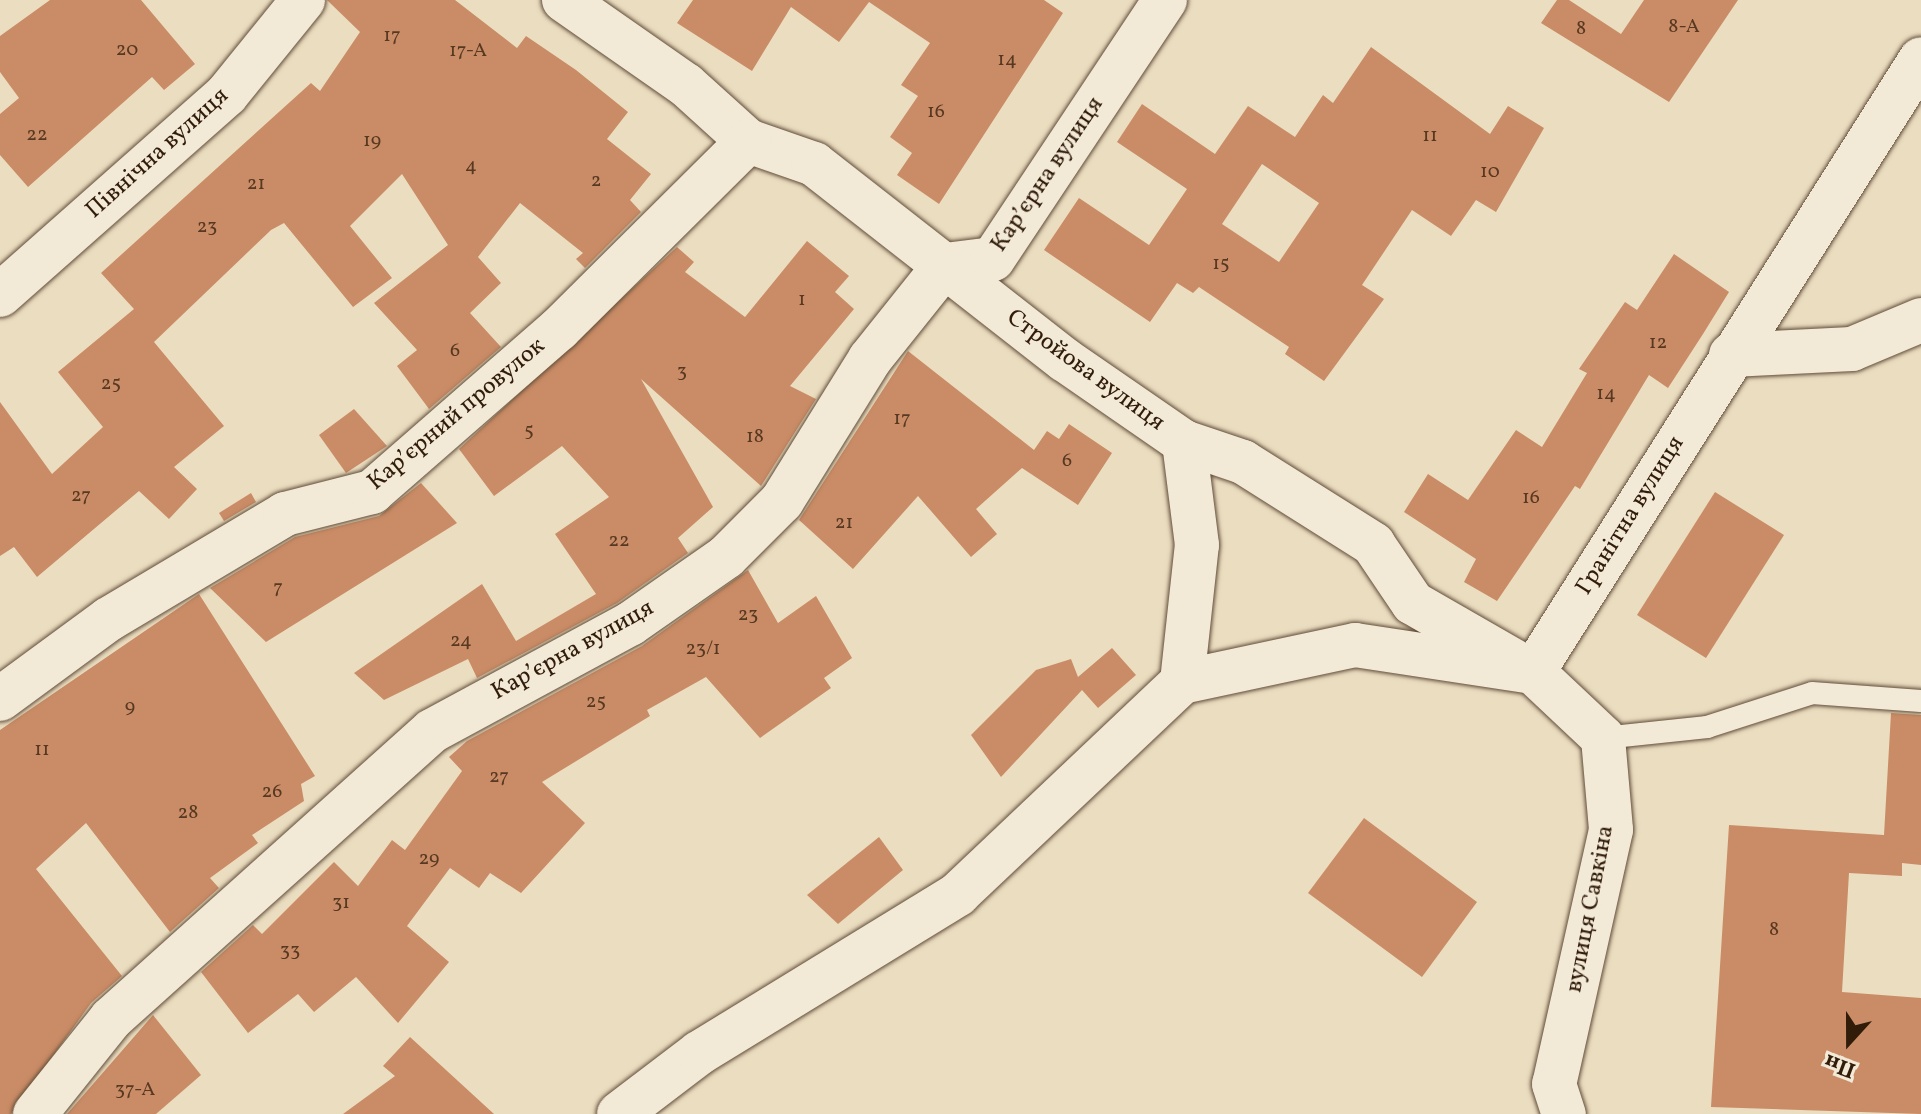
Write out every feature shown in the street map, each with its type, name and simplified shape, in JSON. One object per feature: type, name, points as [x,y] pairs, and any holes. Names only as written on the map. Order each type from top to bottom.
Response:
[{"type":"street","name":"Північна вулиця","points":[[0,295],[227,94],[303,0]]},
{"type":"street","name":"Стройова вулиця","points":[[564,0],[686,85],[748,141],[814,164],[1184,442],[1299,493],[1373,544],[1413,603],[1533,672],[1603,738]]},
{"type":"street","name":"Карʼєрна вулиця","points":[[35,1114],[111,1019],[432,731],[630,624],[726,557],[782,501],[870,359],[945,265],[993,259],[1165,0]]},
{"type":"street","name":"Гранітна вулиця","points":[[1533,672],[1921,59]]},
{"type":"street","name":"Карʼєрний провулок","points":[[0,699],[109,619],[285,514],[372,492],[559,329],[748,141]]},
{"type":"street","points":[[1731,355],[1852,349],[1921,320]]},
{"type":"street","points":[[1182,682],[1197,545],[1184,442]]},
{"type":"street","points":[[619,1114],[699,1053],[958,894],[1182,682],[1355,645],[1533,672]]},
{"type":"street","name":"вулиця Савкіна","points":[[1564,1114],[1554,1084],[1611,830],[1603,738]]},
{"type":"lane","points":[[1603,738],[1707,727],[1812,693],[1921,701]]},
{"type":"building","points":[[50,0],[141,0],[195,64],[164,90],[152,77],[28,187],[0,155],[0,114],[19,98],[0,72],[0,36]]},
{"type":"building","points":[[327,0],[455,0],[517,48],[526,36],[576,70],[628,112],[607,139],[651,174],[630,200],[641,212],[585,268],[576,259],[583,253],[520,203],[478,257],[501,283],[470,313],[501,347],[429,409],[397,366],[417,350],[374,303],[448,245],[402,174],[350,226],[392,278],[353,307],[284,223],[271,230],[154,342],[224,426],[174,467],[197,489],[169,519],[139,491],[37,577],[14,547],[0,556],[0,402],[52,474],[103,427],[58,372],[134,309],[101,273],[311,83],[320,91],[360,32]]},
{"type":"building","points":[[693,0],[1044,0],[1063,13],[939,204],[897,175],[912,153],[890,137],[918,96],[901,85],[930,43],[869,2],[839,42],[791,7],[752,71],[677,23]]},
{"type":"building","points":[[1557,0],[1569,0],[1621,34],[1644,0],[1738,0],[1669,102],[1541,23]]},
{"type":"building","points":[[1371,47],[1490,134],[1508,106],[1544,128],[1496,212],[1476,200],[1451,236],[1412,210],[1362,285],[1384,299],[1324,381],[1285,354],[1289,347],[1199,287],[1193,293],[1177,283],[1150,322],[1044,250],[1079,198],[1149,245],[1187,189],[1117,142],[1142,104],[1215,154],[1248,106],[1295,137],[1323,95],[1333,103]],"holes":[[[1262,164],[1319,203],[1279,262],[1222,224]]]},
{"type":"building","points":[[807,241],[849,276],[835,292],[854,309],[790,386],[816,399],[761,486],[641,379],[713,507],[678,538],[688,553],[617,603],[477,678],[468,659],[384,700],[354,673],[482,584],[516,641],[596,594],[555,534],[609,497],[562,446],[494,496],[459,449],[677,247],[694,262],[685,272],[745,317]]},
{"type":"building","points":[[1674,254],[1729,292],[1668,388],[1649,375],[1580,489],[1575,486],[1497,601],[1464,582],[1476,559],[1404,512],[1428,474],[1468,500],[1516,430],[1542,447],[1587,373],[1579,369],[1625,302],[1637,310]]},
{"type":"building","points":[[908,351],[1034,450],[1047,431],[1059,439],[1069,424],[1112,453],[1078,505],[1022,468],[976,509],[997,534],[971,557],[918,496],[853,569],[799,520]]},
{"type":"building","points":[[354,409],[387,446],[346,473],[319,435]]},
{"type":"building","points":[[421,483],[457,523],[266,642],[210,588],[295,537],[379,516]]},
{"type":"building","points":[[1715,492],[1784,535],[1706,658],[1637,615]]},
{"type":"building","points":[[251,493],[256,502],[224,521],[219,513]]},
{"type":"building","points":[[748,570],[778,623],[816,596],[852,658],[824,678],[831,688],[760,738],[706,677],[647,710],[650,716],[542,782],[585,823],[521,893],[490,873],[479,888],[450,868],[407,926],[449,962],[398,1023],[356,977],[314,1012],[298,994],[248,1033],[201,972],[253,925],[262,934],[334,862],[358,886],[392,840],[405,850],[462,771],[449,757],[467,741],[642,646]]},
{"type":"building","points":[[199,594],[315,776],[301,784],[304,801],[252,835],[258,843],[210,878],[219,888],[170,932],[86,823],[36,869],[122,976],[91,1003],[11,1114],[0,1114],[0,730]]},
{"type":"building","points":[[1112,648],[1136,675],[1098,708],[1082,690],[1001,777],[971,735],[1036,670],[1071,659],[1078,677]]},
{"type":"building","points":[[1891,713],[1921,715],[1921,865],[1902,863],[1902,876],[1849,873],[1842,992],[1921,998],[1921,1114],[1711,1107],[1729,825],[1884,835]]},
{"type":"building","points":[[1364,818],[1477,902],[1422,977],[1308,893]]},
{"type":"building","points":[[879,837],[903,870],[838,924],[807,895]]},
{"type":"building","points":[[153,1015],[201,1075],[156,1114],[67,1114]]},
{"type":"building","points":[[410,1037],[494,1114],[343,1114],[395,1076],[383,1066]]}]
